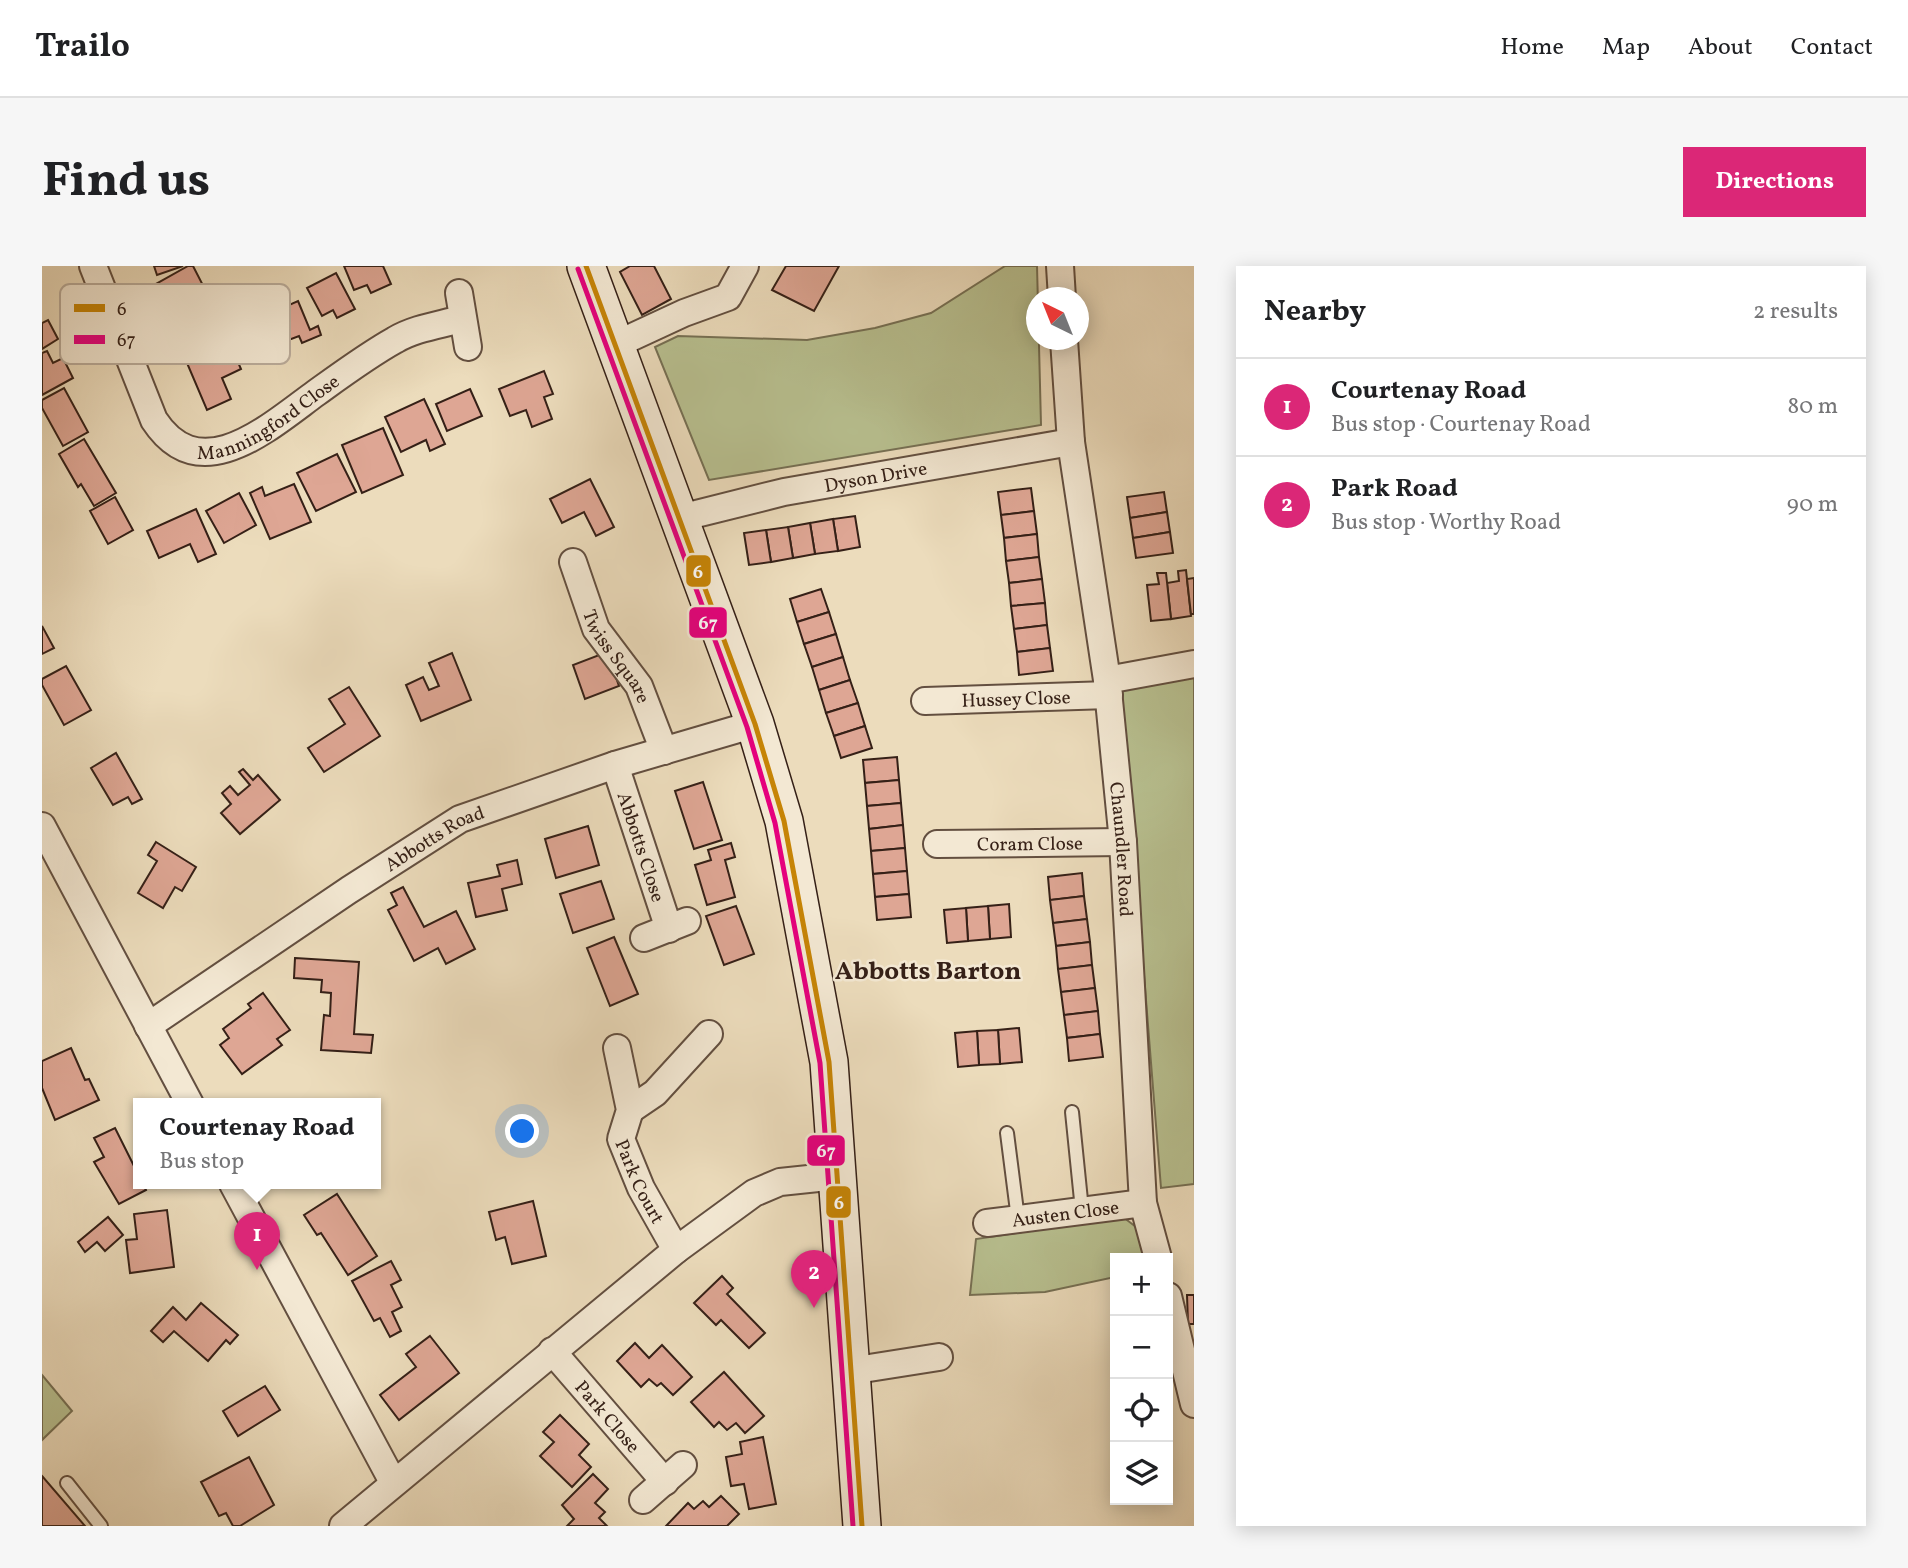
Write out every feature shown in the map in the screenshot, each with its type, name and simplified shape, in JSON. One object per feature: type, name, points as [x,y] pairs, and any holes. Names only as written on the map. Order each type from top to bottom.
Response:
[{"type":"main road","points":[[586,266],[755,724],[785,821],[829,1062],[862,1526]]},
{"type":"street","name":"Manningford Close","points":[[93,266],[100,284]]},
{"type":"street","points":[[614,345],[684,313],[728,297],[745,266]]},
{"type":"street","points":[[1060,266],[1061,287]]},
{"type":"street","points":[[459,293],[461,319],[468,347]]},
{"type":"street","name":"Manningford Close","points":[[132,364],[154,419],[164,436],[178,447],[194,452],[213,452],[257,436],[397,338],[461,319]]},
{"type":"street","name":"Chaundler Road","points":[[1065,350],[1071,442],[1108,687],[1122,842],[1143,1203],[1157,1253]]},
{"type":"street","name":"Dyson Drive","points":[[680,519],[784,492],[1071,442]]},
{"type":"street","name":"Twiss Square","points":[[573,562],[596,629],[639,686],[664,751]]},
{"type":"street","name":"Hussey Close","points":[[925,701],[1108,687],[1194,664]]},
{"type":"street","name":"Abbotts Road","points":[[148,1026],[349,890],[460,819],[615,765],[755,724]]},
{"type":"street","name":"Abbotts Close","points":[[615,765],[678,925],[644,939]]},
{"type":"street","points":[[42,826],[187,1098]]},
{"type":"street","name":"Coram Close","points":[[937,845],[1122,842]]},
{"type":"street","name":"Park Court","points":[[630,1110],[655,1093],[709,1034]]},
{"type":"street","name":"Park Court","points":[[617,1048],[630,1110],[621,1139],[641,1188],[676,1250]]},
{"type":"street","points":[[343,1526],[676,1250],[754,1193],[780,1182],[837,1176]]},
{"type":"street","points":[[236,1189],[393,1482]]},
{"type":"street","name":"Austen Close","points":[[987,1223],[1143,1203]]},
{"type":"street","points":[[1173,1311],[1189,1358],[1194,1404]]},
{"type":"street","name":"Park Close","points":[[552,1352],[674,1473],[643,1500]]},
{"type":"street","points":[[850,1371],[939,1357]]},
{"type":"lane","points":[[1072,1112],[1082,1210]]},
{"type":"lane","points":[[1007,1133],[1018,1219]]},
{"type":"lane","points":[[67,1483],[102,1526]]},
{"type":"green space","points":[[1005,266],[1037,266],[1038,287],[1026,287],[1026,350],[1039,350],[1041,425],[709,480],[655,347],[678,336],[807,340],[875,328],[931,313]]},
{"type":"green space","points":[[1194,668],[1194,1184],[1161,1188],[1121,687]]},
{"type":"green space","points":[[1123,1217],[1140,1230],[1144,1253],[1110,1253],[1110,1278],[1045,1292],[970,1295],[976,1239]]},
{"type":"green space","points":[[42,1375],[72,1411],[42,1440]]},
{"type":"building","points":[[154,266],[183,266],[157,275]]},
{"type":"building","points":[[188,266],[193,266],[202,284],[156,284]]},
{"type":"building","points":[[344,266],[383,266],[391,284],[371,293],[367,285],[354,290]]},
{"type":"building","points":[[630,266],[654,266],[671,299],[642,315],[620,272]]},
{"type":"building","points":[[786,266],[839,266],[814,311],[772,290]]},
{"type":"building","points":[[336,273],[355,309],[337,318],[333,310],[322,316],[307,288]]},
{"type":"building","points":[[298,301],[310,330],[318,326],[321,335],[302,343],[299,336],[290,339],[290,305]]},
{"type":"building","points":[[48,320],[58,339],[42,349],[42,323]]},
{"type":"building","points":[[47,351],[53,363],[60,360],[60,364],[66,364],[73,378],[42,395],[42,353]]},
{"type":"building","points":[[187,364],[239,364],[241,369],[222,378],[231,399],[207,410]]},
{"type":"building","points":[[544,371],[553,394],[544,397],[552,419],[532,427],[526,410],[510,416],[499,389]]},
{"type":"building","points":[[64,388],[88,432],[63,446],[42,408],[42,400]]},
{"type":"building","points":[[470,389],[482,416],[447,431],[436,404]]},
{"type":"building","points":[[424,399],[445,444],[430,451],[426,440],[401,452],[385,417]]},
{"type":"building","points":[[383,428],[403,475],[362,493],[342,445]]},
{"type":"building","points":[[84,439],[116,493],[94,506],[81,484],[78,487],[59,454]]},
{"type":"building","points":[[337,454],[356,492],[316,511],[297,473]]},
{"type":"building","points":[[590,479],[614,527],[596,536],[584,512],[562,523],[550,499]]},
{"type":"building","points":[[294,484],[311,522],[270,539],[250,493],[262,487],[265,496]]},
{"type":"building","points":[[1031,488],[1034,511],[1001,515],[998,492]]},
{"type":"building","points":[[1164,492],[1167,512],[1130,518],[1127,497]]},
{"type":"building","points":[[239,493],[256,525],[224,543],[206,511]]},
{"type":"building","points":[[115,497],[133,530],[108,544],[90,511]]},
{"type":"building","points":[[196,509],[216,554],[198,562],[190,544],[159,558],[147,531]]},
{"type":"building","points":[[1034,511],[1037,534],[1004,538],[1001,515]]},
{"type":"building","points":[[1167,512],[1170,532],[1133,538],[1130,518]]},
{"type":"building","points":[[855,516],[860,547],[838,551],[833,519]]},
{"type":"building","points":[[833,519],[838,551],[815,554],[810,523]]},
{"type":"building","points":[[810,523],[815,554],[793,558],[788,527]]},
{"type":"building","points":[[788,527],[793,558],[771,562],[766,530]]},
{"type":"building","points":[[766,530],[771,562],[749,565],[744,533]]},
{"type":"building","points":[[1170,532],[1173,553],[1136,558],[1133,538]]},
{"type":"building","points":[[1037,534],[1039,557],[1006,561],[1004,538]]},
{"type":"building","points":[[1039,557],[1042,579],[1009,583],[1006,561]]},
{"type":"building","points":[[1186,570],[1191,616],[1171,619],[1167,583],[1179,581],[1178,571]]},
{"type":"building","points":[[1157,573],[1166,573],[1171,619],[1151,621],[1147,585],[1159,584]]},
{"type":"building","points":[[1194,578],[1194,614],[1191,614],[1187,579]]},
{"type":"building","points":[[1042,579],[1045,603],[1011,606],[1009,583]]},
{"type":"building","points":[[821,589],[829,612],[797,622],[790,599]]},
{"type":"building","points":[[1045,603],[1047,625],[1014,629],[1011,606]]},
{"type":"building","points":[[829,612],[836,634],[804,644],[797,622]]},
{"type":"building","points":[[1047,625],[1050,648],[1017,652],[1014,629]]},
{"type":"building","points":[[42,626],[54,648],[42,654]]},
{"type":"building","points":[[836,634],[843,657],[812,667],[804,644]]},
{"type":"building","points":[[1050,648],[1053,671],[1019,675],[1017,652]]},
{"type":"building","points":[[607,652],[619,686],[585,699],[573,665]]},
{"type":"building","points":[[452,653],[471,700],[421,721],[406,685],[423,677],[429,690],[439,686],[429,663]]},
{"type":"building","points":[[843,657],[850,680],[819,690],[812,667]]},
{"type":"building","points":[[66,666],[91,710],[64,725],[42,685],[42,679]]},
{"type":"building","points":[[850,680],[858,703],[826,713],[819,690]]},
{"type":"building","points":[[349,687],[380,736],[324,772],[308,748],[345,724],[329,699]]},
{"type":"building","points":[[858,703],[865,726],[834,736],[826,713]]},
{"type":"building","points":[[865,726],[872,748],[841,758],[834,736]]},
{"type":"building","points":[[116,753],[142,799],[132,804],[128,797],[113,805],[91,768]]},
{"type":"building","points":[[897,757],[899,780],[865,783],[863,760]]},
{"type":"building","points":[[243,769],[253,780],[258,775],[280,800],[240,834],[221,813],[231,804],[222,793],[230,786],[238,795],[250,785],[239,772]]},
{"type":"building","points":[[899,780],[901,803],[867,806],[865,783]]},
{"type":"building","points":[[703,782],[722,840],[694,849],[675,791]]},
{"type":"building","points":[[901,803],[903,825],[869,829],[867,806]]},
{"type":"building","points":[[903,825],[905,848],[871,851],[869,829]]},
{"type":"building","points":[[588,826],[599,865],[556,878],[545,839]]},
{"type":"building","points":[[156,842],[196,867],[182,891],[175,887],[163,908],[138,893],[157,861],[148,855]]},
{"type":"building","points":[[731,843],[735,857],[725,860],[735,897],[707,905],[695,865],[711,860],[708,850]]},
{"type":"building","points":[[905,848],[907,871],[873,874],[871,851]]},
{"type":"building","points":[[517,860],[522,884],[502,889],[507,910],[476,917],[468,883],[500,876],[497,865]]},
{"type":"building","points":[[907,871],[909,894],[875,897],[873,874]]},
{"type":"building","points":[[1082,873],[1084,896],[1050,900],[1048,877]]},
{"type":"building","points":[[601,881],[614,919],[573,933],[560,894]]},
{"type":"building","points":[[403,887],[424,927],[456,911],[475,949],[446,964],[438,948],[414,961],[388,910],[397,905],[391,893]]},
{"type":"building","points":[[909,894],[911,917],[877,920],[875,897]]},
{"type":"building","points":[[1084,896],[1087,919],[1053,923],[1050,900]]},
{"type":"building","points":[[1009,904],[1011,937],[990,939],[988,906]]},
{"type":"building","points":[[736,906],[754,954],[724,965],[706,916]]},
{"type":"building","points":[[988,906],[990,939],[968,941],[966,908]]},
{"type":"building","points":[[966,908],[968,941],[947,943],[944,910]]},
{"type":"building","points":[[1087,919],[1090,942],[1056,946],[1053,923]]},
{"type":"building","points":[[614,937],[638,994],[610,1006],[587,948]]},
{"type":"building","points":[[1090,942],[1092,965],[1058,969],[1056,946]]},
{"type":"building","points":[[295,958],[359,962],[354,1034],[373,1035],[371,1053],[321,1050],[324,1015],[330,1016],[331,993],[321,992],[322,980],[294,978]]},
{"type":"building","points":[[1092,965],[1095,988],[1061,992],[1058,969]]},
{"type":"building","points":[[1095,988],[1098,1011],[1064,1015],[1061,992]]},
{"type":"building","points":[[263,993],[290,1030],[277,1039],[282,1045],[242,1074],[220,1045],[229,1038],[223,1029],[251,1008],[248,1004]]},
{"type":"building","points":[[1098,1011],[1100,1034],[1067,1038],[1064,1015]]},
{"type":"building","points":[[1019,1028],[1022,1062],[1000,1064],[998,1030]]},
{"type":"building","points":[[998,1030],[1000,1064],[979,1065],[977,1031]]},
{"type":"building","points":[[977,1031],[979,1065],[958,1067],[955,1033]]},
{"type":"building","points":[[1100,1034],[1103,1057],[1069,1061],[1067,1038]]},
{"type":"building","points":[[71,1048],[85,1080],[89,1079],[99,1100],[55,1120],[42,1088],[42,1061]]},
{"type":"building","points":[[115,1128],[133,1164],[133,1189],[146,1190],[119,1204],[94,1162],[104,1157],[94,1138]]},
{"type":"building","points":[[337,1194],[377,1256],[348,1275],[321,1233],[317,1235],[304,1215]]},
{"type":"building","points":[[533,1201],[546,1256],[512,1264],[505,1237],[496,1240],[489,1212]]},
{"type":"building","points":[[167,1210],[174,1267],[130,1273],[126,1240],[137,1239],[134,1214]]},
{"type":"building","points":[[108,1217],[123,1235],[105,1251],[97,1242],[85,1252],[78,1242]]},
{"type":"building","points":[[391,1261],[401,1280],[391,1285],[402,1307],[392,1312],[401,1331],[390,1337],[380,1318],[374,1321],[352,1281]]},
{"type":"building","points":[[722,1276],[733,1288],[727,1294],[765,1333],[749,1348],[721,1320],[716,1325],[694,1303]]},
{"type":"building","points":[[1187,1295],[1194,1295],[1194,1324],[1188,1324]]},
{"type":"building","points":[[201,1303],[238,1335],[230,1344],[226,1340],[208,1361],[174,1331],[163,1342],[151,1331],[173,1307],[186,1320]]},
{"type":"building","points":[[430,1336],[459,1373],[399,1420],[380,1395],[416,1367],[406,1354]]},
{"type":"building","points":[[635,1343],[649,1358],[662,1345],[692,1377],[673,1395],[661,1383],[657,1386],[649,1379],[641,1387],[617,1361]]},
{"type":"building","points":[[724,1372],[764,1416],[745,1433],[736,1423],[727,1430],[719,1422],[714,1427],[691,1402]]},
{"type":"building","points":[[265,1386],[280,1410],[238,1436],[223,1411]]},
{"type":"building","points":[[560,1415],[589,1444],[579,1455],[591,1467],[572,1487],[540,1456],[554,1442],[543,1432]]},
{"type":"building","points":[[763,1437],[776,1504],[749,1509],[744,1484],[731,1486],[726,1457],[742,1454],[740,1442]]},
{"type":"building","points":[[249,1457],[274,1505],[240,1526],[233,1526],[226,1513],[219,1516],[201,1482]]},
{"type":"building","points":[[593,1474],[608,1489],[595,1503],[605,1512],[599,1518],[607,1526],[567,1526],[574,1519],[562,1505]]},
{"type":"building","points":[[42,1476],[85,1526],[42,1526]]},
{"type":"building","points":[[721,1496],[739,1514],[727,1526],[666,1526],[688,1503],[694,1509],[703,1501],[709,1507]]},
{"type":"transit line","name":"6","points":[[586,266],[755,724],[784,821],[829,1062],[862,1526]]},
{"type":"transit line","name":"67","points":[[578,269],[747,727],[775,823],[820,1063],[853,1526]]},
{"type":"place","name":"Courtenay Road","points":[[257,1270]]},
{"type":"place","name":"Park Road","points":[[814,1308]]},
{"type":"district","name":"Abbotts Barton","points":[[928,970]]}]
